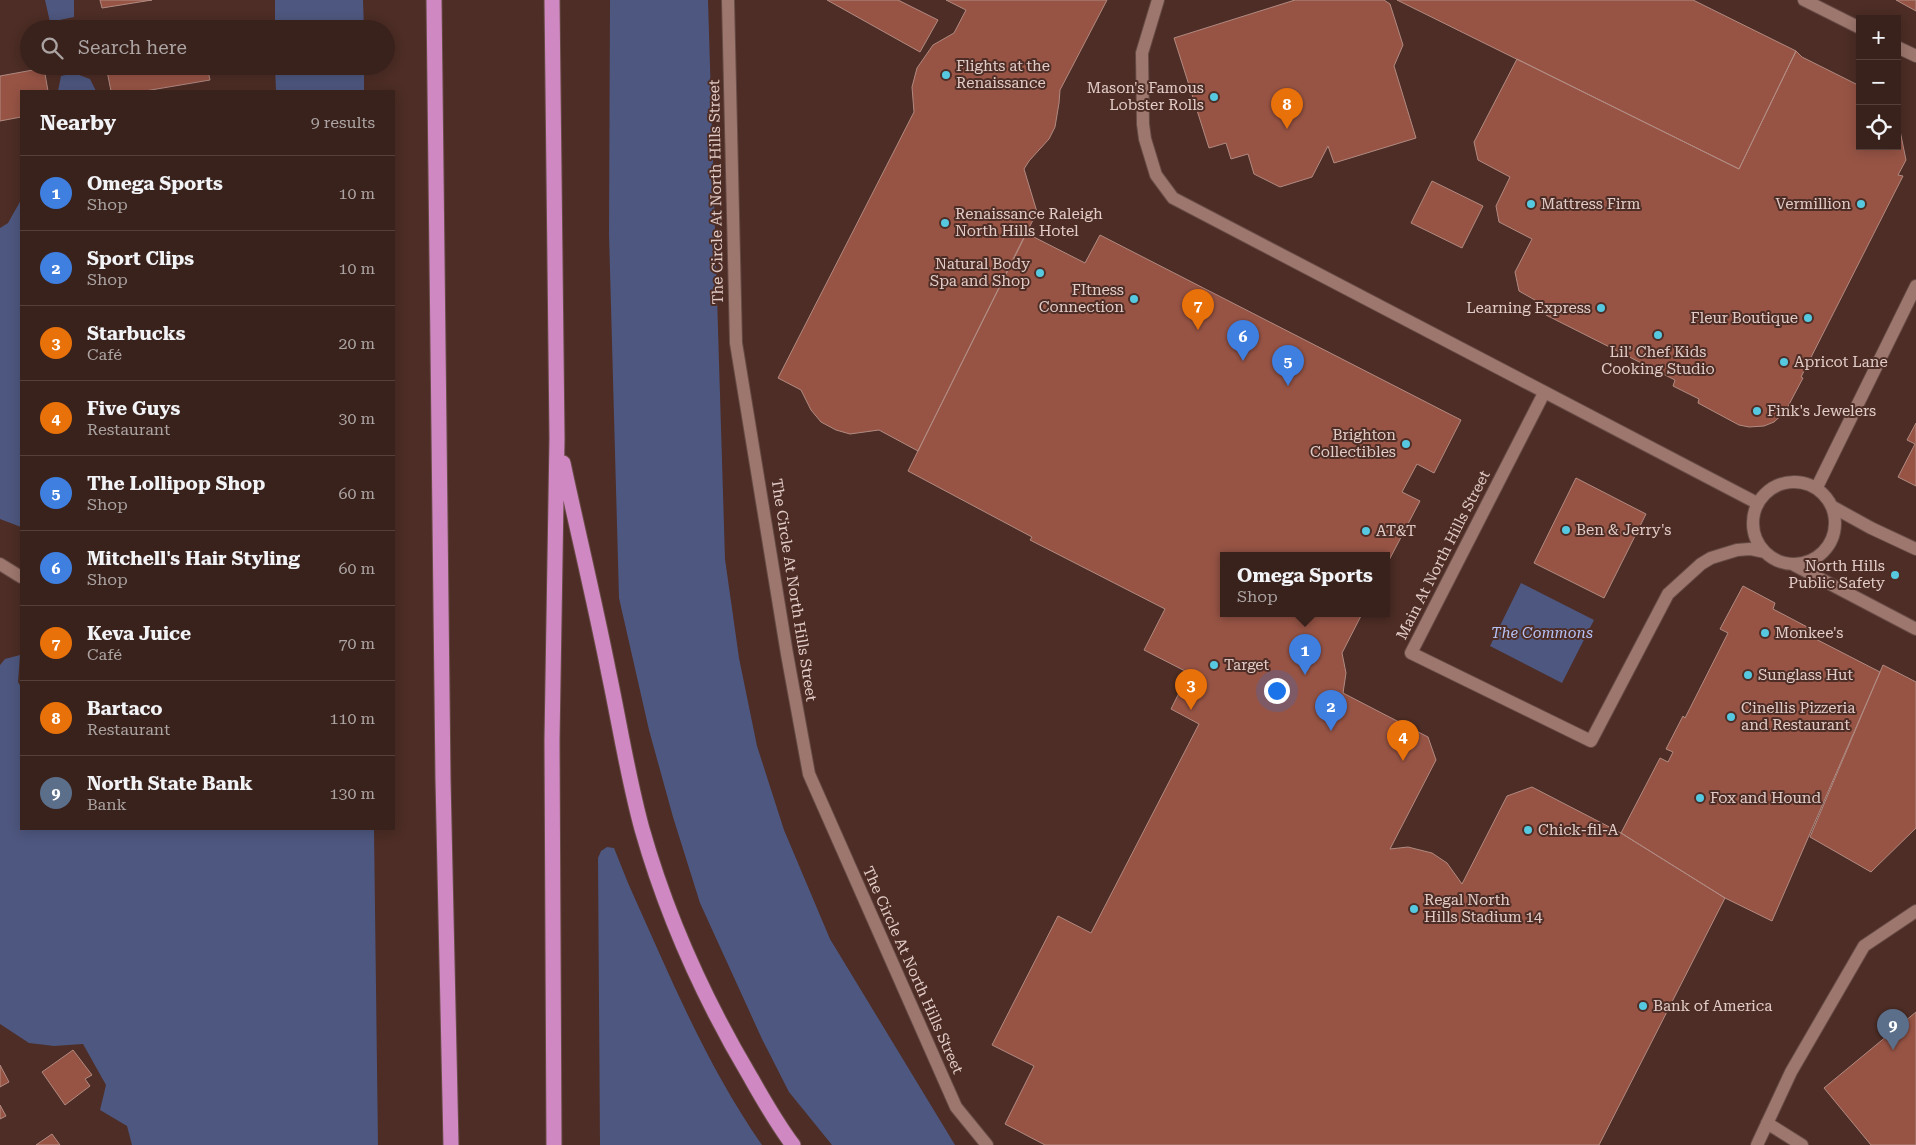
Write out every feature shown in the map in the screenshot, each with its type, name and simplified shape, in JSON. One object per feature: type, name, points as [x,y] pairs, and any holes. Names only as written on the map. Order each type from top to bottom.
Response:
[{"type":"highway","points":[[434,0],[443,779],[451,1145]]},
{"type":"highway","points":[[552,0],[557,438],[552,740],[554,1145]]},
{"type":"highway","points":[[557,438],[609,674],[625,759],[642,829],[667,907],[698,982],[742,1064],[781,1129],[793,1145]]},
{"type":"street","name":"The Circle At North Hills Street","points":[[728,0],[736,343],[787,654],[809,774],[956,1107],[987,1145]]},
{"type":"street","points":[[1158,0],[1142,53],[1143,124],[1145,139],[1156,176],[1174,198],[1757,504]]},
{"type":"street","points":[[1804,0],[1856,26]]},
{"type":"street","points":[[1901,49],[1916,56]]},
{"type":"street","points":[[1816,487],[1916,286]]},
{"type":"street","name":"Main At North Hills Street","points":[[1544,393],[1411,653],[1591,741],[1668,594],[1701,564],[1711,558],[1737,550],[1750,549],[1764,552],[1783,564],[1794,565],[1916,629]]},
{"type":"street","points":[[1764,552],[1756,542],[1753,516],[1757,504],[1766,492],[1777,485],[1790,481],[1804,482],[1816,487],[1826,496],[1833,507],[1836,521],[1834,534],[1828,547],[1819,556],[1807,563],[1794,565]]},
{"type":"street","points":[[1833,507],[1871,528],[1916,549]]},
{"type":"street","points":[[0,564],[20,576]]},
{"type":"street","points":[[1757,1145],[1794,1066],[1864,946],[1916,911]]},
{"type":"street","points":[[1767,1123],[1802,1145]]},
{"type":"green space","points":[[45,0],[74,0],[74,17],[50,20]]},
{"type":"green space","points":[[275,0],[363,0],[364,20],[275,20]]},
{"type":"green space","points":[[610,0],[708,0],[725,559],[739,658],[757,746],[784,830],[830,939],[955,1145],[832,1145],[789,1092],[762,1039],[700,903],[673,817],[649,730],[619,598],[609,234]]},
{"type":"green space","points":[[79,75],[90,79],[96,90],[58,90],[61,76]]},
{"type":"green space","points":[[275,75],[364,75],[364,90],[276,90]]},
{"type":"green space","points":[[20,202],[20,527],[0,519],[0,228],[8,223]]},
{"type":"green space","name":"The Commons","points":[[1521,583],[1594,620],[1562,683],[1490,646]]},
{"type":"green space","points":[[20,655],[18,682],[20,685],[20,830],[374,830],[378,1145],[132,1145],[127,1126],[100,1110],[106,1085],[83,1044],[54,1046],[29,1043],[0,1024],[0,665],[5,659]]},
{"type":"green space","points":[[607,847],[614,848],[658,951],[705,1050],[762,1145],[600,1145],[598,858],[601,851]]},
{"type":"building","points":[[100,0],[152,0],[102,8]]},
{"type":"building","points":[[827,0],[898,0],[938,20],[920,52]]},
{"type":"building","name":"Renaissance Raleigh North Hills Hotel","points":[[946,0],[1107,0],[1060,90],[1055,127],[1049,139],[1024,169],[1037,212],[918,451],[879,430],[850,434],[836,430],[821,422],[811,410],[801,390],[778,378],[914,112],[912,87],[917,68],[933,45],[954,33],[966,10]]},
{"type":"building","points":[[1295,0],[1384,0],[1390,4],[1403,45],[1394,66],[1416,138],[1334,163],[1328,146],[1312,177],[1280,187],[1254,174],[1248,154],[1231,159],[1226,143],[1209,148],[1174,38]]},
{"type":"building","points":[[1397,0],[1693,0],[1796,51],[1739,169]]},
{"type":"building","points":[[1896,0],[1916,0],[1916,11]]},
{"type":"building","points":[[1796,51],[1802,57],[1856,84],[1856,150],[1901,150],[1901,136],[1906,160],[1898,175],[1903,176],[1785,412],[1774,422],[1764,426],[1749,427],[1739,425],[1698,403],[1699,399],[1673,386],[1675,380],[1546,315],[1549,308],[1519,291],[1515,272],[1532,239],[1499,222],[1496,206],[1510,177],[1478,160],[1474,142],[1517,59],[1739,169]]},
{"type":"building","points":[[20,72],[20,75],[45,75],[48,90],[20,90],[20,117],[0,121],[0,76]]},
{"type":"building","points":[[108,75],[209,75],[210,80],[151,90],[111,90]]},
{"type":"building","points":[[1432,181],[1483,206],[1462,248],[1411,223]]},
{"type":"building","points":[[1026,233],[1085,263],[1100,235],[1461,420],[1434,473],[1417,464],[1402,492],[1420,501],[1390,558],[1390,552],[1220,552],[1220,617],[1360,617],[1342,653],[1346,673],[1343,693],[1428,737],[1436,760],[1390,849],[1408,847],[1432,853],[1447,863],[1462,884],[1507,796],[1532,787],[1621,833],[1725,898],[1599,1145],[1045,1145],[1005,1124],[1034,1066],[992,1045],[1058,916],[1091,933],[1199,724],[1171,709],[1189,673],[1144,650],[1165,609],[1030,540],[1032,537],[908,471]]},
{"type":"building","points":[[1916,423],[1916,486],[1898,477],[1915,444],[1907,440]]},
{"type":"building","points":[[1576,478],[1646,514],[1604,598],[1534,563]]},
{"type":"building","points":[[1743,586],[1775,603],[1773,609],[1811,629],[1808,635],[1880,672],[1772,921],[1725,898],[1621,833],[1660,758],[1668,762],[1673,752],[1666,749],[1683,716],[1685,718],[1728,633],[1720,629]]},
{"type":"building","points":[[1883,665],[1916,682],[1916,828],[1871,872],[1810,837]]},
{"type":"building","points":[[1916,1012],[1916,1145],[1871,1145],[1824,1088]]},
{"type":"building","points":[[73,1050],[92,1075],[85,1079],[90,1086],[65,1105],[42,1072]]},
{"type":"building","points":[[0,1065],[9,1082],[0,1087]]},
{"type":"building","points":[[0,1105],[6,1116],[0,1119]]},
{"type":"building","points":[[52,1134],[60,1145],[36,1145]]},
{"type":"place","name":"Flights at the Renaissance","points":[[946,75]]},
{"type":"place","name":"Mason's Famous Lobster Rolls","points":[[1214,97]]},
{"type":"place","name":"Bartaco","points":[[1287,129]]},
{"type":"place","name":"Mattress Firm","points":[[1531,204]]},
{"type":"place","name":"Vermillion","points":[[1861,204]]},
{"type":"place","name":"Renaissance Raleigh North Hills Hotel","points":[[945,223]]},
{"type":"place","name":"Natural Body Spa and Shop","points":[[1040,273]]},
{"type":"place","name":"FItness Connection","points":[[1134,299]]},
{"type":"place","name":"Learning Express","points":[[1601,308]]},
{"type":"place","name":"Fleur Boutique","points":[[1808,318]]},
{"type":"place","name":"Keva Juice","points":[[1198,330]]},
{"type":"place","name":"Lil' Chef Kids Cooking Studio","points":[[1658,335]]},
{"type":"place","name":"Mitchell's Hair Styling","points":[[1243,361]]},
{"type":"place","name":"Apricot Lane","points":[[1784,362]]},
{"type":"place","name":"The Lollipop Shop","points":[[1288,386]]},
{"type":"place","name":"Fink's Jewelers","points":[[1757,411]]},
{"type":"place","name":"Brighton Collectibles","points":[[1406,444]]},
{"type":"place","name":"Ben & Jerry's","points":[[1566,530]]},
{"type":"place","name":"AT&T","points":[[1366,531]]},
{"type":"place","name":"North Hills Public Safety","points":[[1895,575]]},
{"type":"place","name":"Monkee's","points":[[1765,633]]},
{"type":"place","name":"Target","points":[[1214,665]]},
{"type":"place","name":"Omega Sports","points":[[1305,675]]},
{"type":"place","name":"Sunglass Hut","points":[[1748,675]]},
{"type":"place","name":"Starbucks","points":[[1191,710]]},
{"type":"place","name":"Cinellis Pizzeria and Restaurant","points":[[1731,717]]},
{"type":"place","name":"Sport Clips","points":[[1331,731]]},
{"type":"place","name":"Five Guys","points":[[1403,761]]},
{"type":"place","name":"Fox and Hound","points":[[1700,798]]},
{"type":"place","name":"Chick-fil-A","points":[[1528,830]]},
{"type":"place","name":"Regal North Hills Stadium 14","points":[[1414,909]]},
{"type":"place","name":"Bank of America","points":[[1643,1006]]},
{"type":"place","name":"North State Bank","points":[[1893,1050]]}]
